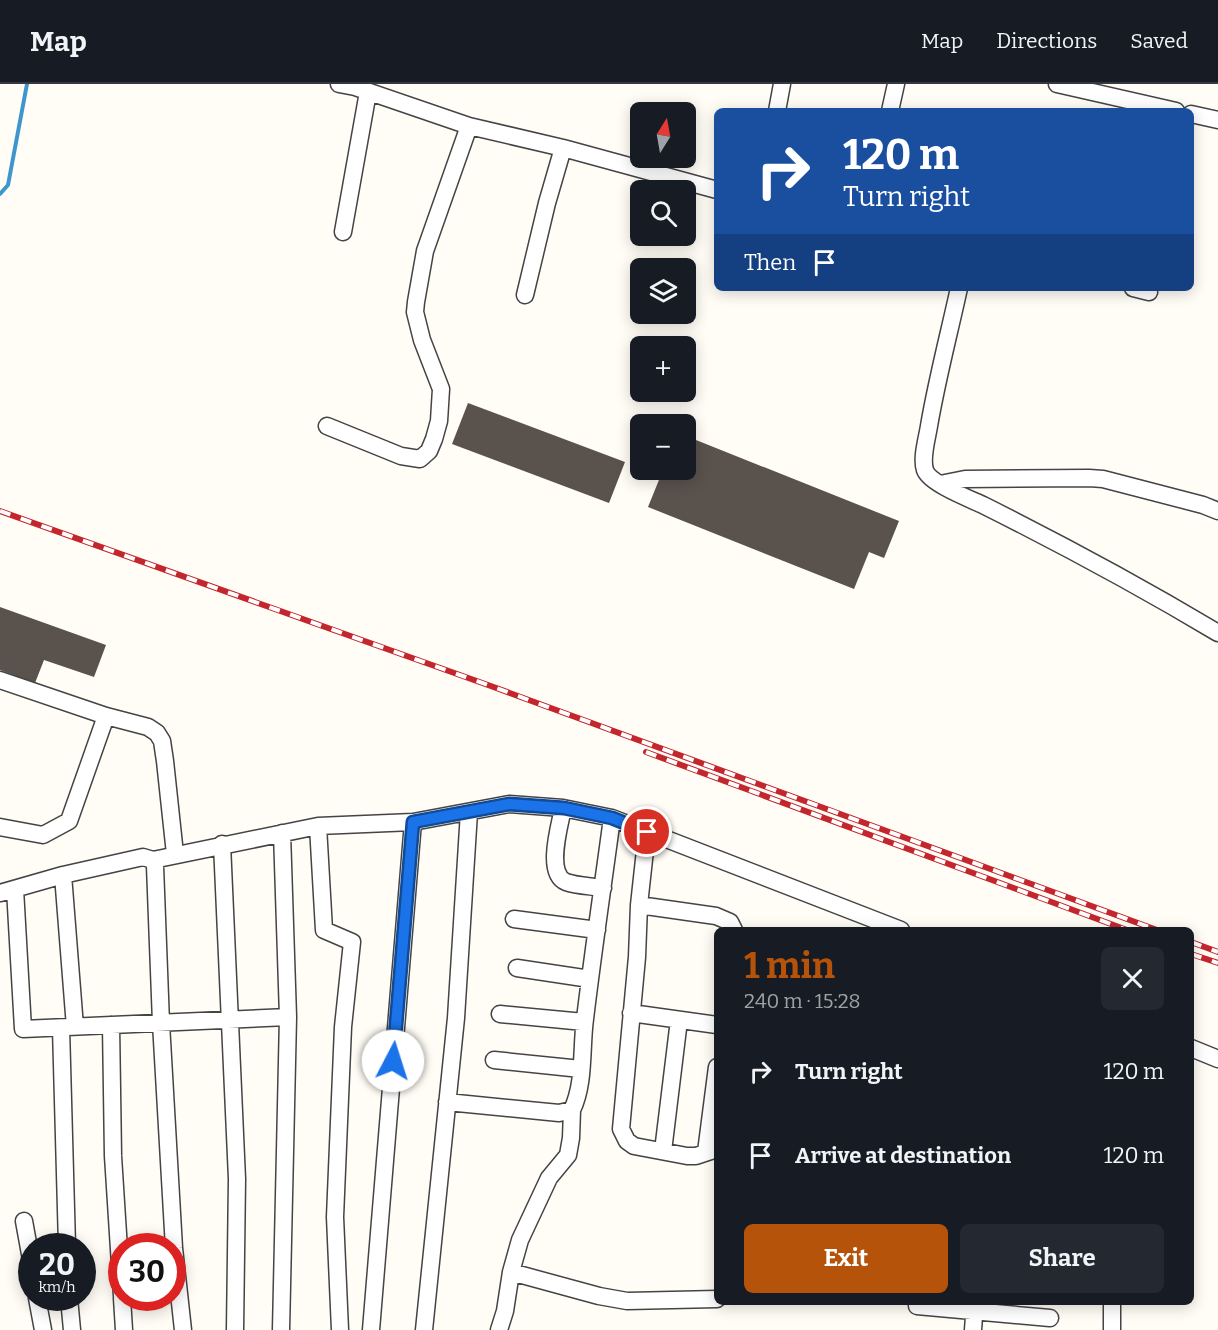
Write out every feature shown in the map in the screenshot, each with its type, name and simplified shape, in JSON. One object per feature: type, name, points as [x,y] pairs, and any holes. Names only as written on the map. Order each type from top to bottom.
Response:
[{"type":"street","points":[[778,108],[782,84]]},
{"type":"street","points":[[891,108],[896,84]]},
{"type":"street","points":[[1057,84],[1163,108]]},
{"type":"street","points":[[343,232],[354,87],[469,126],[563,148],[714,189]]},
{"type":"street","points":[[1194,115],[1218,120]]},
{"type":"street","points":[[327,426],[401,456],[420,459],[429,451],[439,421],[441,389],[422,340],[415,312],[422,265],[469,126]]},
{"type":"street","points":[[525,295],[547,202],[563,148]]},
{"type":"street","points":[[958,291],[934,395],[925,450],[927,474],[940,484],[1049,538],[1218,633]]},
{"type":"street","points":[[940,484],[965,479],[1103,479],[1218,511]]},
{"type":"street","points":[[0,680],[106,716],[148,727],[156,733],[162,741],[175,854]]},
{"type":"street","points":[[0,827],[43,835],[69,821],[106,716]]},
{"type":"street","points":[[288,1017],[23,1029],[8,891],[63,875],[143,857],[153,860],[318,826],[413,822],[509,804],[564,808],[612,818],[876,925]]},
{"type":"street","points":[[564,808],[555,855],[557,875],[567,882],[603,888]]},
{"type":"street","points":[[424,1330],[458,994],[469,812]]},
{"type":"street","points":[[499,1330],[520,1240],[549,1178],[568,1155],[572,1110],[581,1069],[584,1022],[612,818]]},
{"type":"street","points":[[371,1330],[413,822]]},
{"type":"street","points":[[318,826],[324,930],[352,942],[343,1027],[335,1217],[339,1330]]},
{"type":"street","points":[[647,832],[621,1129],[627,1141],[634,1146],[687,1156],[712,1151],[714,1117]]},
{"type":"street","points":[[281,1330],[288,1017],[282,833]]},
{"type":"street","points":[[222,844],[237,1179],[235,1330]]},
{"type":"street","points":[[153,860],[174,1248],[183,1330]]},
{"type":"street","points":[[63,875],[68,1028],[67,1233]]},
{"type":"street","points":[[639,905],[716,916],[730,922],[732,927]]},
{"type":"street","points":[[514,919],[597,930]]},
{"type":"street","points":[[517,968],[590,979]]},
{"type":"street","points":[[631,1013],[714,1025]]},
{"type":"street","points":[[500,1014],[584,1022]]},
{"type":"street","points":[[663,1151],[679,1020]]},
{"type":"street","points":[[111,1025],[113,1156],[118,1233]]},
{"type":"street","points":[[1194,1049],[1218,1059]]},
{"type":"street","points":[[494,1060],[581,1069]]},
{"type":"street","points":[[447,1102],[559,1113],[572,1110]]},
{"type":"street","points":[[24,1221],[26,1233]]},
{"type":"street","points":[[511,1272],[627,1301],[714,1299]]},
{"type":"street","points":[[1112,1305],[1112,1330]]},
{"type":"street","points":[[917,1306],[974,1307],[1050,1318]]},
{"type":"street","points":[[973,1330],[974,1307]]},
{"type":"street","points":[[39,1311],[43,1330]]},
{"type":"street","points":[[70,1311],[72,1330]]},
{"type":"street","points":[[123,1311],[124,1330]]},
{"type":"building","points":[[468,403],[625,462],[609,503],[452,444]]},
{"type":"building","points":[[696,440],[899,521],[884,558],[869,552],[854,589],[648,507],[659,480],[696,480]]},
{"type":"building","points":[[0,607],[106,645],[94,677],[44,660],[35,683],[0,670]]},
{"type":"waterway","points":[[0,194],[8,185],[27,84]]},
{"type":"railway","points":[[0,511],[488,685],[1149,927]]},
{"type":"railway","points":[[646,752],[1119,927]]},
{"type":"railway","points":[[1194,943],[1218,952]]},
{"type":"railway","points":[[1194,955],[1218,963]]},
{"type":"route","points":[[393,1061],[413,822],[509,804],[564,808],[612,818],[647,832]]}]
